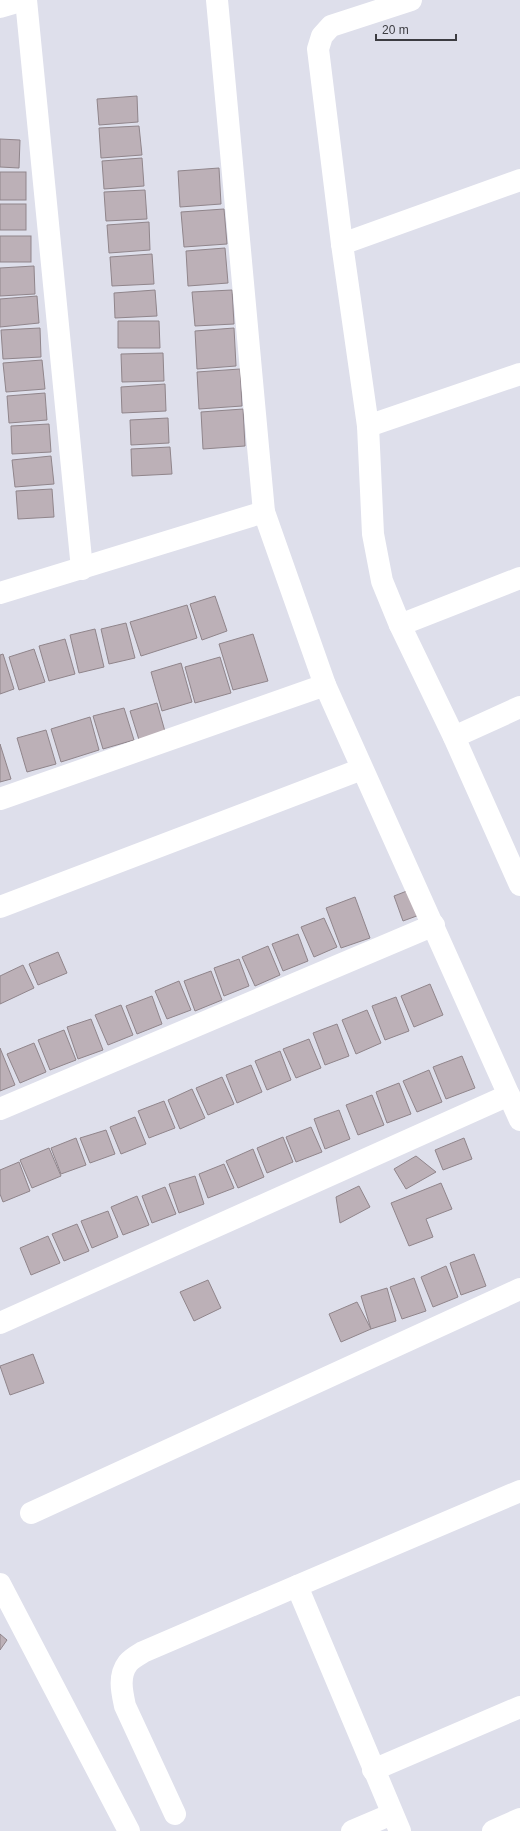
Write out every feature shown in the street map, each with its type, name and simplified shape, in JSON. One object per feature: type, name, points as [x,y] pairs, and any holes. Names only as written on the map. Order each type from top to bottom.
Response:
[{"type":"street","points":[[0,7],[25,0],[82,569]]},
{"type":"street","points":[[217,0],[264,512],[325,685],[434,925],[520,1120]]},
{"type":"street","points":[[410,0],[331,26],[322,36],[318,49],[342,244],[368,426],[373,534],[382,581],[400,625],[454,737],[520,885]]},
{"type":"street","points":[[342,244],[520,180]]},
{"type":"street","points":[[368,426],[520,374]]},
{"type":"street","points":[[0,593],[264,512]]},
{"type":"street","points":[[400,625],[520,578]]},
{"type":"street","points":[[0,799],[325,685]]},
{"type":"street","points":[[454,737],[520,707]]},
{"type":"street","points":[[0,907],[362,769]]},
{"type":"street","points":[[0,1109],[434,925]]},
{"type":"street","points":[[0,1323],[509,1095]]},
{"type":"street","points":[[31,1513],[520,1289]]},
{"type":"street","points":[[175,1814],[125,1706],[121,1690],[122,1676],[128,1663],[143,1652],[520,1491]]},
{"type":"street","points":[[0,1584],[130,1831]]},
{"type":"street","points":[[297,1586],[396,1822],[352,1831]]},
{"type":"street","points":[[373,1770],[520,1706]]},
{"type":"street","points":[[493,1831],[520,1819]]},
{"type":"building","points":[[137,96],[138,122],[99,125],[97,99]]},
{"type":"building","points":[[139,126],[142,155],[101,158],[99,128]]},
{"type":"building","points":[[0,139],[20,140],[19,168],[0,167]]},
{"type":"building","points":[[142,158],[144,186],[104,189],[102,161]]},
{"type":"building","points":[[219,168],[221,204],[180,207],[178,171]]},
{"type":"building","points":[[0,172],[26,172],[26,200],[0,200]]},
{"type":"building","points":[[145,190],[147,219],[106,221],[104,192]]},
{"type":"building","points":[[0,204],[26,204],[26,230],[0,230]]},
{"type":"building","points":[[224,209],[227,244],[184,247],[181,212]]},
{"type":"building","points":[[149,222],[150,250],[109,253],[107,225]]},
{"type":"building","points":[[0,236],[31,236],[31,262],[0,262]]},
{"type":"building","points":[[225,248],[228,283],[188,286],[186,251]]},
{"type":"building","points":[[152,254],[154,284],[112,286],[110,257]]},
{"type":"building","points":[[34,266],[35,294],[0,296],[0,268]]},
{"type":"building","points":[[155,290],[157,316],[115,318],[114,293]]},
{"type":"building","points":[[232,290],[234,324],[195,326],[192,292]]},
{"type":"building","points":[[37,296],[39,323],[0,327],[0,299]]},
{"type":"building","points":[[118,321],[159,321],[160,348],[118,348]]},
{"type":"building","points":[[40,328],[41,357],[3,359],[1,330]]},
{"type":"building","points":[[234,328],[236,366],[197,369],[195,331]]},
{"type":"building","points":[[163,353],[164,381],[122,382],[121,354]]},
{"type":"building","points":[[42,360],[45,389],[6,392],[3,363]]},
{"type":"building","points":[[240,369],[242,406],[199,409],[197,372]]},
{"type":"building","points":[[165,384],[166,411],[122,413],[121,387]]},
{"type":"building","points":[[45,393],[47,420],[9,423],[7,396]]},
{"type":"building","points":[[243,409],[245,446],[203,449],[201,412]]},
{"type":"building","points":[[168,418],[169,443],[131,445],[130,420]]},
{"type":"building","points":[[49,424],[51,452],[12,454],[11,426]]},
{"type":"building","points":[[170,447],[172,474],[132,476],[131,449]]},
{"type":"building","points":[[51,456],[54,484],[15,487],[12,460]]},
{"type":"building","points":[[52,489],[54,517],[18,519],[16,491]]},
{"type":"building","points":[[215,596],[227,631],[202,640],[190,604]]},
{"type":"building","points":[[187,605],[197,638],[141,656],[130,622]]},
{"type":"building","points":[[126,623],[135,658],[109,664],[101,629]]},
{"type":"building","points":[[95,629],[104,667],[79,673],[70,635]]},
{"type":"building","points":[[253,634],[268,681],[233,690],[219,644]]},
{"type":"building","points":[[65,639],[75,674],[49,681],[39,646]]},
{"type":"building","points":[[34,649],[45,682],[19,690],[9,657]]},
{"type":"building","points":[[3,654],[14,689],[0,694],[0,655]]},
{"type":"building","points":[[220,657],[231,693],[195,703],[185,667]]},
{"type":"building","points":[[181,663],[192,702],[162,711],[151,672]]},
{"type":"building","points":[[157,703],[166,735],[140,743],[130,711]]},
{"type":"building","points":[[124,708],[134,740],[103,749],[93,716]]},
{"type":"building","points":[[90,717],[99,750],[61,762],[51,729]]},
{"type":"building","points":[[46,730],[56,764],[27,772],[17,738]]},
{"type":"building","points":[[0,744],[11,779],[0,782]]},
{"type":"building","points":[[412,889],[422,914],[403,921],[394,896]]},
{"type":"building","points":[[355,897],[370,938],[341,948],[326,908]]},
{"type":"building","points":[[324,918],[337,947],[314,957],[301,927]]},
{"type":"building","points":[[298,934],[308,961],[283,971],[272,944]]},
{"type":"building","points":[[268,946],[280,975],[255,986],[242,957]]},
{"type":"building","points":[[58,952],[67,973],[38,985],[29,964]]},
{"type":"building","points":[[239,959],[249,986],[224,996],[214,968]]},
{"type":"building","points":[[23,965],[34,988],[0,1004],[0,976]]},
{"type":"building","points":[[211,971],[222,1000],[195,1011],[184,981]]},
{"type":"building","points":[[179,981],[191,1010],[167,1019],[155,991]]},
{"type":"building","points":[[430,984],[443,1015],[414,1027],[401,996]]},
{"type":"building","points":[[152,996],[162,1024],[137,1034],[126,1006]]},
{"type":"building","points":[[396,997],[409,1031],[385,1040],[372,1006]]},
{"type":"building","points":[[121,1005],[133,1035],[108,1045],[95,1015]]},
{"type":"building","points":[[367,1010],[381,1043],[356,1054],[342,1020]]},
{"type":"building","points":[[91,1019],[103,1050],[78,1059],[67,1027]]},
{"type":"building","points":[[337,1024],[349,1056],[325,1065],[313,1033]]},
{"type":"building","points":[[64,1030],[76,1060],[50,1070],[38,1040]]},
{"type":"building","points":[[309,1039],[321,1068],[296,1078],[283,1049]]},
{"type":"building","points":[[34,1043],[46,1072],[20,1083],[7,1054]]},
{"type":"building","points":[[0,1048],[15,1085],[0,1091]]},
{"type":"building","points":[[280,1051],[291,1080],[267,1090],[255,1061]]},
{"type":"building","points":[[462,1056],[475,1088],[446,1099],[433,1067]]},
{"type":"building","points":[[251,1065],[262,1092],[237,1103],[226,1075]]},
{"type":"building","points":[[429,1070],[442,1102],[417,1112],[403,1081]]},
{"type":"building","points":[[222,1077],[234,1104],[208,1115],[196,1088]]},
{"type":"building","points":[[399,1083],[411,1114],[387,1123],[376,1092]]},
{"type":"building","points":[[192,1089],[205,1118],[180,1129],[168,1100]]},
{"type":"building","points":[[372,1095],[384,1125],[358,1135],[346,1105]]},
{"type":"building","points":[[164,1101],[175,1128],[149,1138],[138,1111]]},
{"type":"building","points":[[339,1110],[350,1139],[325,1149],[314,1119]]},
{"type":"building","points":[[135,1117],[146,1144],[121,1154],[110,1127]]},
{"type":"building","points":[[311,1127],[322,1152],[296,1162],[286,1137]]},
{"type":"building","points":[[106,1130],[115,1154],[90,1163],[80,1138]]},
{"type":"building","points":[[283,1137],[293,1162],[267,1173],[257,1148]]},
{"type":"building","points":[[76,1138],[86,1165],[61,1174],[51,1148]]},
{"type":"building","points":[[464,1138],[472,1159],[443,1170],[435,1150]]},
{"type":"building","points":[[49,1148],[61,1176],[32,1188],[20,1160]]},
{"type":"building","points":[[253,1149],[264,1177],[238,1188],[226,1161]]},
{"type":"building","points":[[416,1156],[436,1172],[406,1189],[394,1169]]},
{"type":"building","points":[[19,1162],[30,1191],[3,1202],[0,1194],[0,1170]]},
{"type":"building","points":[[224,1164],[234,1188],[208,1198],[199,1174]]},
{"type":"building","points":[[195,1176],[204,1204],[179,1213],[169,1184]]},
{"type":"building","points":[[441,1183],[452,1209],[426,1219],[433,1237],[409,1246],[391,1203]]},
{"type":"building","points":[[359,1186],[370,1207],[340,1223],[336,1197]]},
{"type":"building","points":[[165,1187],[176,1214],[152,1223],[142,1196]]},
{"type":"building","points":[[137,1196],[149,1225],[123,1235],[111,1207]]},
{"type":"building","points":[[108,1211],[118,1237],[92,1248],[81,1221]]},
{"type":"building","points":[[77,1224],[89,1251],[64,1261],[52,1234]]},
{"type":"building","points":[[48,1236],[60,1263],[31,1275],[20,1248]]},
{"type":"building","points":[[474,1254],[486,1286],[461,1295],[450,1263]]},
{"type":"building","points":[[446,1266],[458,1297],[433,1307],[421,1277]]},
{"type":"building","points":[[414,1278],[426,1311],[402,1319],[390,1287]]},
{"type":"building","points":[[208,1280],[221,1308],[194,1321],[180,1292]]},
{"type":"building","points":[[387,1288],[396,1321],[371,1329],[361,1296]]},
{"type":"building","points":[[357,1302],[371,1329],[341,1342],[329,1314]]},
{"type":"building","points":[[33,1354],[44,1383],[10,1395],[0,1366]]},
{"type":"building","points":[[0,1634],[7,1640],[0,1650]]}]
